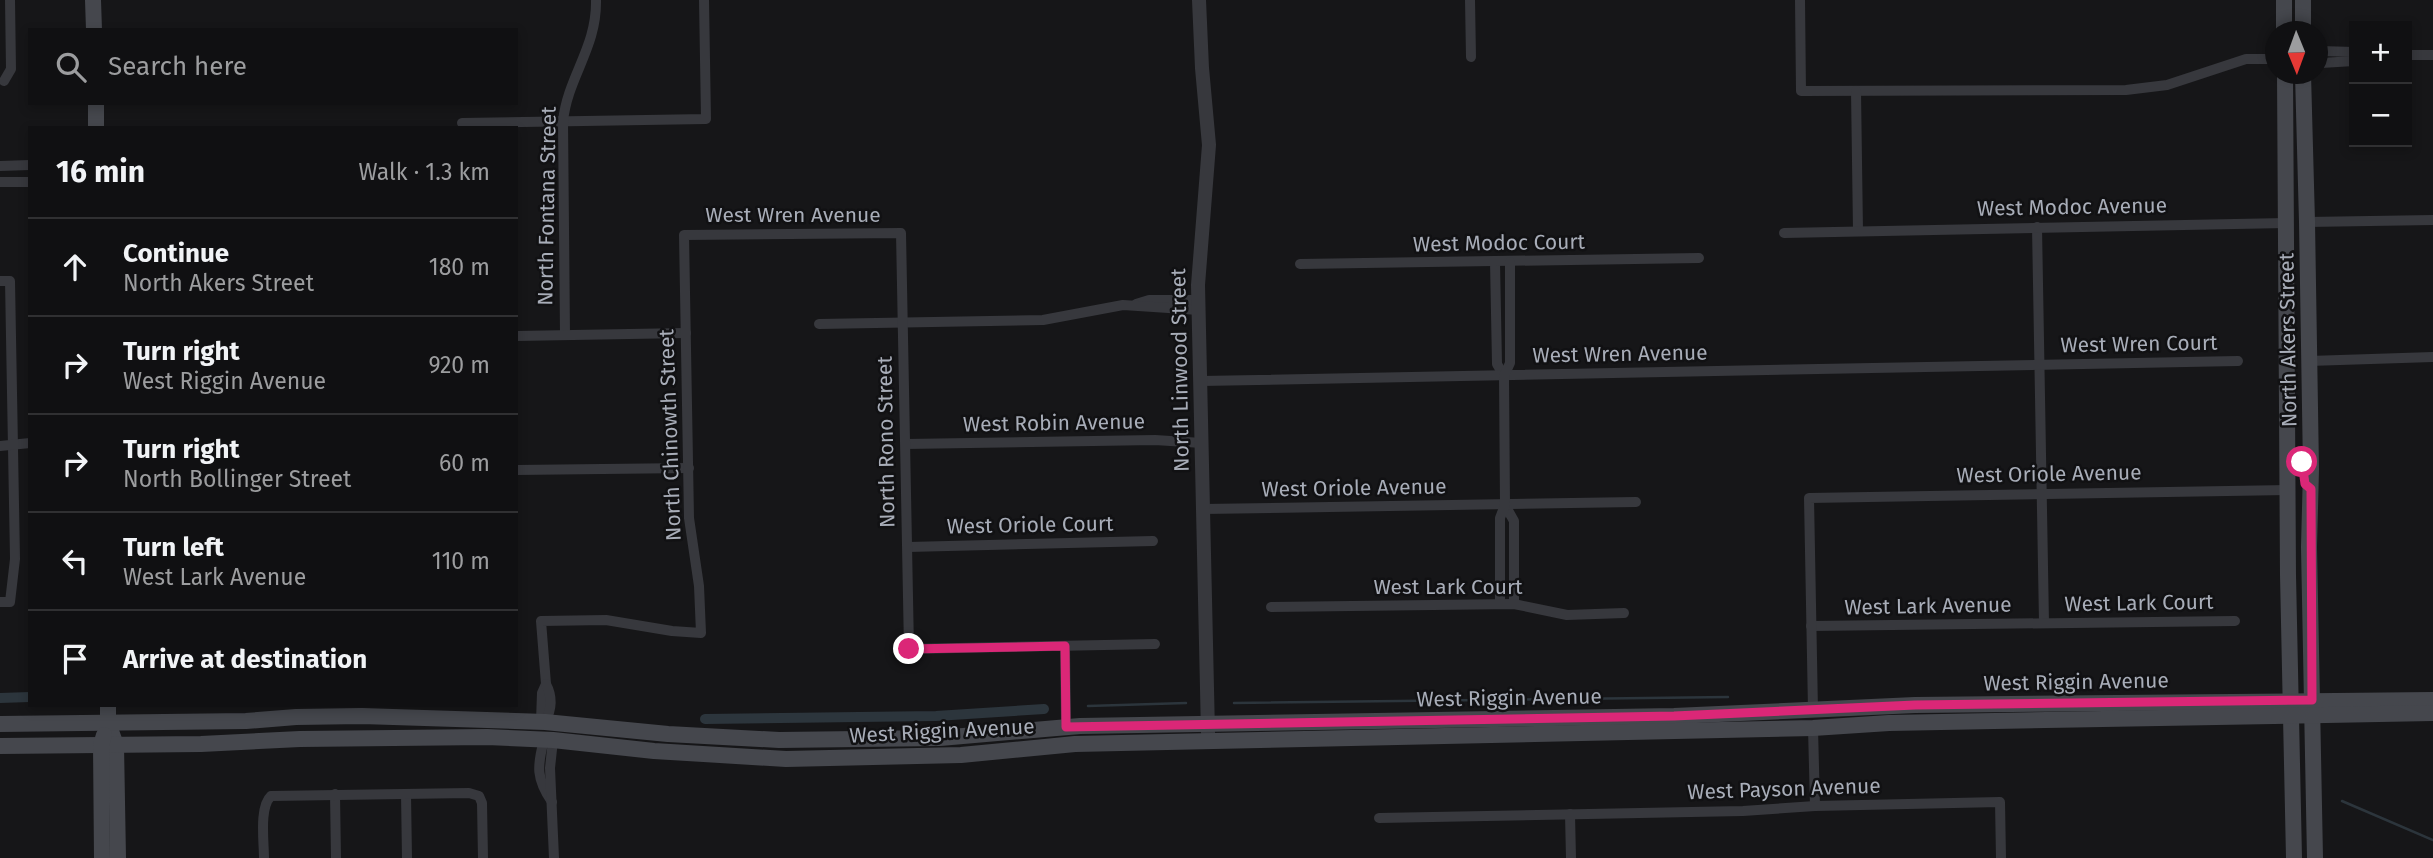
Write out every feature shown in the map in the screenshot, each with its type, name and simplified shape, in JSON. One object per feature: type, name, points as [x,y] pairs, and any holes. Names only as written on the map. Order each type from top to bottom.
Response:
[{"type":"main road","points":[[93,0],[94,28]]},
{"type":"main road","points":[[2284,0],[2284,21]]},
{"type":"main road","points":[[2291,0],[2292,21]]},
{"type":"main road","points":[[2303,0],[2303,21]]},
{"type":"main road","name":"North Akers Street","points":[[2285,84],[2288,556],[2294,858]]},
{"type":"main road","points":[[2294,84],[2294,128],[2304,144]]},
{"type":"main road","name":"North Akers Street","points":[[2303,84],[2315,858]]},
{"type":"main road","points":[[96,105],[96,126]]},
{"type":"main road","points":[[2286,223],[2298,240],[2300,276],[2308,287]]},
{"type":"main road","points":[[2287,276],[2296,303],[2298,347],[2309,361]]},
{"type":"main road","points":[[2288,407],[2299,427],[2303,478],[2311,489]]},
{"type":"main road","name":"West Riggin Avenue","points":[[2312,708],[2433,700]]},
{"type":"main road","points":[[1813,728],[1815,723],[1823,720],[1921,713],[1946,705]]},
{"type":"main road","name":"West Riggin Avenue","points":[[0,724],[246,721],[345,716],[543,722],[668,734],[779,740],[940,738],[1066,727],[1674,716],[1946,705],[2312,708],[2433,713]]},
{"type":"main road","points":[[102,858],[108,707]]},
{"type":"main road","name":"West Riggin Avenue","points":[[0,746],[428,737],[548,740],[654,751],[786,759],[961,755],[1075,744],[1813,728],[2291,708]]},
{"type":"main road","points":[[1689,731],[1705,725],[1798,721],[1813,710]]},
{"type":"main road","points":[[428,737],[453,729],[532,729],[541,726],[543,722]]},
{"type":"main road","points":[[548,740],[551,735],[567,734],[642,740],[668,734]]},
{"type":"main road","points":[[108,745],[118,858]]},
{"type":"street","points":[[4,81],[11,69],[10,0]]},
{"type":"street","name":"North Fontana Street","points":[[565,335],[563,121],[569,90],[592,39],[596,0]]},
{"type":"street","points":[[462,123],[706,119],[704,0]]},
{"type":"street","name":"North Linwood Street","points":[[1199,0],[1209,145],[1199,251],[1208,741]]},
{"type":"street","points":[[1470,0],[1471,57]]},
{"type":"street","points":[[1800,0],[1801,91],[2126,90],[2167,85],[2246,60],[2265,59]]},
{"type":"street","points":[[2328,54],[2349,60]]},
{"type":"street","points":[[2328,60],[2349,54]]},
{"type":"street","points":[[2412,55],[2433,55]]},
{"type":"street","points":[[1784,233],[1858,231],[1856,91]]},
{"type":"street","points":[[0,166],[28,165]]},
{"type":"street","points":[[0,182],[28,182]]},
{"type":"street","points":[[2307,222],[2433,220]]},
{"type":"street","name":"West Modoc Avenue","points":[[1858,231],[2286,223]]},
{"type":"street","points":[[2037,227],[2044,624]]},
{"type":"street","name":"West Wren Avenue","points":[[684,235],[901,233]]},
{"type":"street","name":"North Rono Street","points":[[901,233],[909,649],[1065,646]]},
{"type":"street","name":"North Chinowth Street","points":[[543,722],[551,713],[551,693],[546,684],[541,621],[606,620],[701,634],[699,586],[690,533],[684,235]]},
{"type":"street","name":"West Modoc Court","points":[[1300,264],[1699,258]]},
{"type":"street","points":[[1495,262],[1497,364],[1504,376]]},
{"type":"street","points":[[1500,604],[1500,518],[1505,505],[1504,376],[1510,363],[1510,262]]},
{"type":"street","points":[[5,281],[15,559],[5,602]]},
{"type":"street","points":[[819,324],[1054,320],[1103,307],[1130,306],[1149,300],[1199,305]]},
{"type":"street","points":[[518,336],[686,333]]},
{"type":"street","points":[[2309,361],[2433,357]]},
{"type":"street","name":"West Wren Court","points":[[2040,365],[2238,361]]},
{"type":"street","name":"West Wren Avenue","points":[[1201,380],[2040,365]]},
{"type":"street","name":"West Robin Avenue","points":[[906,444],[1155,440],[1202,443]]},
{"type":"street","points":[[0,446],[28,443]]},
{"type":"street","points":[[13,446],[28,451]]},
{"type":"street","points":[[518,470],[689,468]]},
{"type":"street","name":"West Oriole Avenue","points":[[1811,626],[1809,498],[2289,490]]},
{"type":"street","points":[[1505,505],[1636,502]]},
{"type":"street","points":[[1505,505],[1514,521],[1514,604]]},
{"type":"street","name":"West Oriole Avenue","points":[[1203,509],[1505,505]]},
{"type":"street","name":"West Oriole Court","points":[[908,547],[1153,541]]},
{"type":"street","name":"West Lark Court","points":[[1271,607],[1514,604],[1567,615],[1624,613]]},
{"type":"street","name":"West Lark Court","points":[[2044,624],[2235,621]]},
{"type":"street","name":"West Lark Avenue","points":[[1811,626],[2044,624]]},
{"type":"street","points":[[1811,626],[1813,710]]},
{"type":"street","points":[[1066,727],[1065,646],[1156,644]]},
{"type":"street","points":[[1813,728],[1815,806]]},
{"type":"street","points":[[548,740],[545,778],[552,802],[554,858]]},
{"type":"street","points":[[264,858],[264,807],[267,799],[275,795],[469,793],[478,796],[482,803],[483,858]]},
{"type":"street","points":[[335,794],[336,858]]},
{"type":"street","points":[[406,794],[407,858]]},
{"type":"street","name":"West Payson Avenue","points":[[1379,818],[2000,802],[2001,858]]},
{"type":"street","points":[[1570,814],[1571,858]]},
{"type":"waterway","points":[[0,698],[28,697]]},
{"type":"waterway","points":[[1234,703],[1728,697]]},
{"type":"waterway","points":[[1088,706],[1186,703]]},
{"type":"waterway","points":[[705,719],[936,716],[1044,709]]},
{"type":"waterway","points":[[2342,801],[2433,840]]},
{"type":"route","points":[[909,649],[1065,646],[1066,727],[1718,715],[1915,705],[2312,700],[2309,547],[2311,489],[2303,478],[2302,462]]}]
